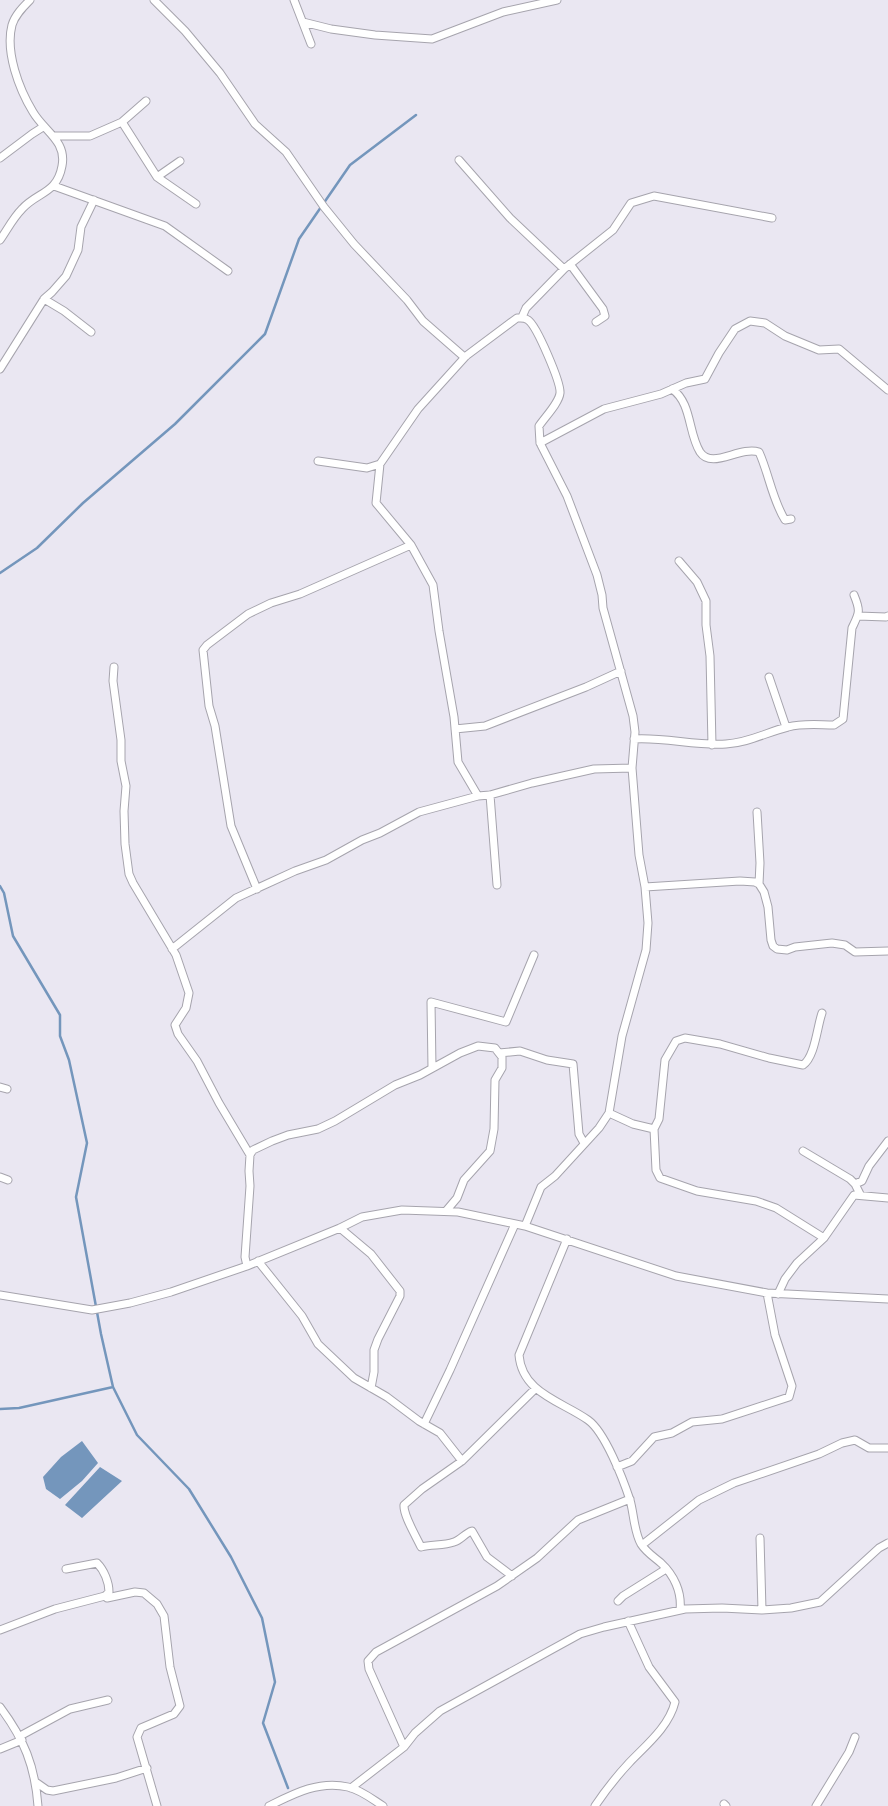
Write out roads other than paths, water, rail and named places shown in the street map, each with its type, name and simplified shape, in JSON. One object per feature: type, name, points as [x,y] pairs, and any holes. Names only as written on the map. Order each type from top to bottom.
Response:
[{"type":"street","points":[[0,240],[23,207],[54,186],[63,165],[62,153],[55,136],[43,127],[33,112],[20,84],[12,52],[12,26],[15,18],[30,0]]},
{"type":"street","points":[[154,0],[220,72],[255,124],[286,152],[324,207],[354,244],[424,321],[462,356],[466,356]]},
{"type":"street","points":[[294,0],[311,44]]},
{"type":"street","points":[[303,22],[331,29],[375,36],[432,39],[503,12],[557,0]]},
{"type":"street","points":[[55,136],[90,136],[122,122],[146,101]]},
{"type":"street","points":[[122,122],[157,178],[196,204]]},
{"type":"street","points":[[0,158],[43,127]]},
{"type":"street","points":[[459,160],[510,218],[567,266],[603,309],[605,316],[596,322]]},
{"type":"street","points":[[157,178],[180,161]]},
{"type":"street","points":[[54,186],[165,226],[228,271]]},
{"type":"street","points":[[478,796],[458,762],[455,728],[433,585],[410,545],[376,503],[380,464],[418,409],[466,356],[511,322],[522,317],[526,308],[567,266],[613,230],[631,203],[654,196],[772,218]]},
{"type":"street","points":[[0,369],[44,299],[66,276],[78,250],[81,227],[94,200]]},
{"type":"street","points":[[44,299],[64,311],[91,332]]},
{"type":"street","points":[[522,317],[529,320],[536,330],[558,379],[559,399],[539,426],[540,442],[567,496],[597,575],[602,594],[603,608],[634,716],[632,768],[640,855],[646,887],[648,923],[646,950],[622,1036],[609,1113],[599,1128],[555,1176],[541,1187],[525,1226]]},
{"type":"street","points":[[540,442],[604,409],[661,394],[686,383],[705,379],[735,329],[750,321],[765,323],[785,336],[819,350],[838,348],[888,390]]},
{"type":"street","points":[[672,389],[684,401],[695,441],[702,454],[708,460],[714,460],[740,452],[759,452],[779,510],[785,520],[791,519]]},
{"type":"street","points":[[318,461],[366,468],[380,464]]},
{"type":"street","points":[[257,889],[232,826],[215,726],[209,706],[203,650],[248,614],[271,603],[300,594],[410,545]]},
{"type":"street","points":[[679,561],[697,582],[706,601],[706,625],[710,656],[712,745]]},
{"type":"street","points":[[634,739],[649,738],[712,745],[744,741],[786,727],[799,725],[834,726],[843,719],[852,628],[858,616],[854,595]]},
{"type":"street","points":[[858,616],[888,616]]},
{"type":"street","points":[[114,667],[113,681],[126,786],[124,811],[125,844],[130,874],[133,883],[176,955],[189,993],[186,1008],[175,1025],[178,1034],[198,1061],[219,1103],[250,1155]]},
{"type":"street","points":[[455,728],[485,726],[586,687],[621,671]]},
{"type":"street","points":[[770,677],[786,727]]},
{"type":"street","points":[[172,949],[236,898],[295,871],[326,860],[420,812],[478,796],[490,795],[594,769],[632,768]]},
{"type":"street","points":[[490,795],[497,885]]},
{"type":"street","points":[[757,812],[760,862],[759,884],[764,892],[768,907],[773,946],[777,949],[787,950],[796,947],[832,943],[845,945],[855,952],[888,951]]},
{"type":"street","points":[[646,887],[740,881],[759,884]]},
{"type":"street","points":[[432,1068],[431,1002],[506,1022],[534,955]]},
{"type":"street","points":[[822,1013],[813,1050],[807,1062],[803,1065],[752,1054],[720,1044],[684,1038],[676,1042],[665,1060],[659,1119],[654,1129],[656,1170],[660,1178],[697,1191],[756,1200],[776,1208],[824,1238]]},
{"type":"street","points":[[247,1266],[245,1257],[250,1186],[249,1171],[250,1155],[253,1150],[288,1135],[318,1130],[395,1085],[420,1075],[478,1046],[495,1048],[502,1057],[502,1068],[495,1080],[494,1129],[490,1151],[464,1180],[457,1198],[446,1211]]},
{"type":"street","points":[[499,1053],[520,1050],[547,1060],[573,1064],[579,1134],[584,1144]]},
{"type":"street","points":[[609,1113],[633,1124],[654,1129]]},
{"type":"street","points":[[855,1184],[862,1181],[869,1166],[888,1141]]},
{"type":"street","points":[[803,1151],[850,1180],[855,1184],[860,1194]]},
{"type":"street","points":[[0,1177],[8,1180]]},
{"type":"street","points":[[778,1294],[785,1279],[797,1263],[824,1238],[854,1195],[860,1194],[888,1198]]},
{"type":"street","points":[[0,1295],[92,1310],[102,1309],[171,1292],[247,1266],[362,1217],[402,1210],[458,1212],[525,1226],[676,1276],[767,1293],[888,1299]]},
{"type":"street","points":[[424,1424],[515,1224]]},
{"type":"street","points":[[340,1228],[371,1254],[400,1291],[400,1296],[374,1350],[372,1388]]},
{"type":"street","points":[[567,1239],[519,1355],[525,1376],[536,1389],[594,1425],[600,1433],[630,1499],[642,1545],[666,1569],[678,1589],[680,1610]]},
{"type":"street","points":[[258,1261],[302,1316],[318,1344],[354,1378],[440,1434],[462,1461]]},
{"type":"street","points":[[617,1467],[632,1461],[654,1437],[672,1433],[692,1422],[722,1419],[789,1397],[792,1386],[775,1335],[767,1293]]},
{"type":"street","points":[[512,1576],[487,1557],[472,1531],[456,1542],[430,1544],[421,1548],[412,1526],[403,1512],[404,1505],[422,1489],[462,1461],[536,1389]]},
{"type":"street","points":[[642,1545],[699,1500],[734,1483],[819,1454],[842,1443],[855,1440],[869,1448],[888,1448]]},
{"type":"street","points":[[404,1747],[369,1669],[368,1660],[376,1652],[512,1576],[537,1558],[578,1520],[630,1499]]},
{"type":"street","points":[[760,1538],[762,1610]]},
{"type":"street","points":[[351,1788],[404,1747],[415,1733],[440,1711],[580,1634],[680,1610],[722,1608],[762,1610],[791,1608],[820,1602],[879,1548],[888,1544]]},
{"type":"street","points":[[66,1569],[97,1563],[101,1567],[109,1585],[109,1592],[105,1596]]},
{"type":"street","points":[[618,1601],[666,1569]]},
{"type":"street","points":[[0,1630],[55,1608],[105,1596],[107,1598],[135,1592],[144,1593],[157,1604],[164,1616],[170,1667],[180,1706],[174,1714],[141,1728],[138,1732],[138,1744],[147,1768],[157,1806]]},
{"type":"street","points":[[595,1806],[615,1779],[659,1731],[673,1711],[675,1702],[649,1667],[628,1621]]},
{"type":"street","points":[[0,1749],[70,1709],[108,1700]]},
{"type":"street","points":[[0,1708],[21,1738],[32,1765],[38,1806]]},
{"type":"street","points":[[818,1805],[848,1752],[854,1737]]},
{"type":"street","points":[[36,1783],[46,1790],[53,1791],[116,1778],[147,1768]]},
{"type":"street","points":[[268,1806],[309,1787],[334,1786],[351,1788],[383,1806]]},
{"type":"water","points":[[82,1441],[98,1463],[82,1481],[60,1499],[46,1489],[43,1477],[61,1457]]},
{"type":"water","points":[[100,1467],[122,1481],[82,1518],[65,1505]]},
{"type":"waterway","points":[[0,573],[37,548],[83,503],[175,424],[265,334],[299,239],[350,165],[416,115]]},
{"type":"waterway","points":[[0,886],[4,893],[13,936],[60,1015],[60,1036],[69,1060],[87,1143],[76,1197],[101,1334],[113,1387],[137,1435],[189,1489],[231,1557],[262,1618],[275,1682],[263,1723],[288,1788]]},
{"type":"waterway","points":[[0,1409],[19,1408],[113,1387]]}]
